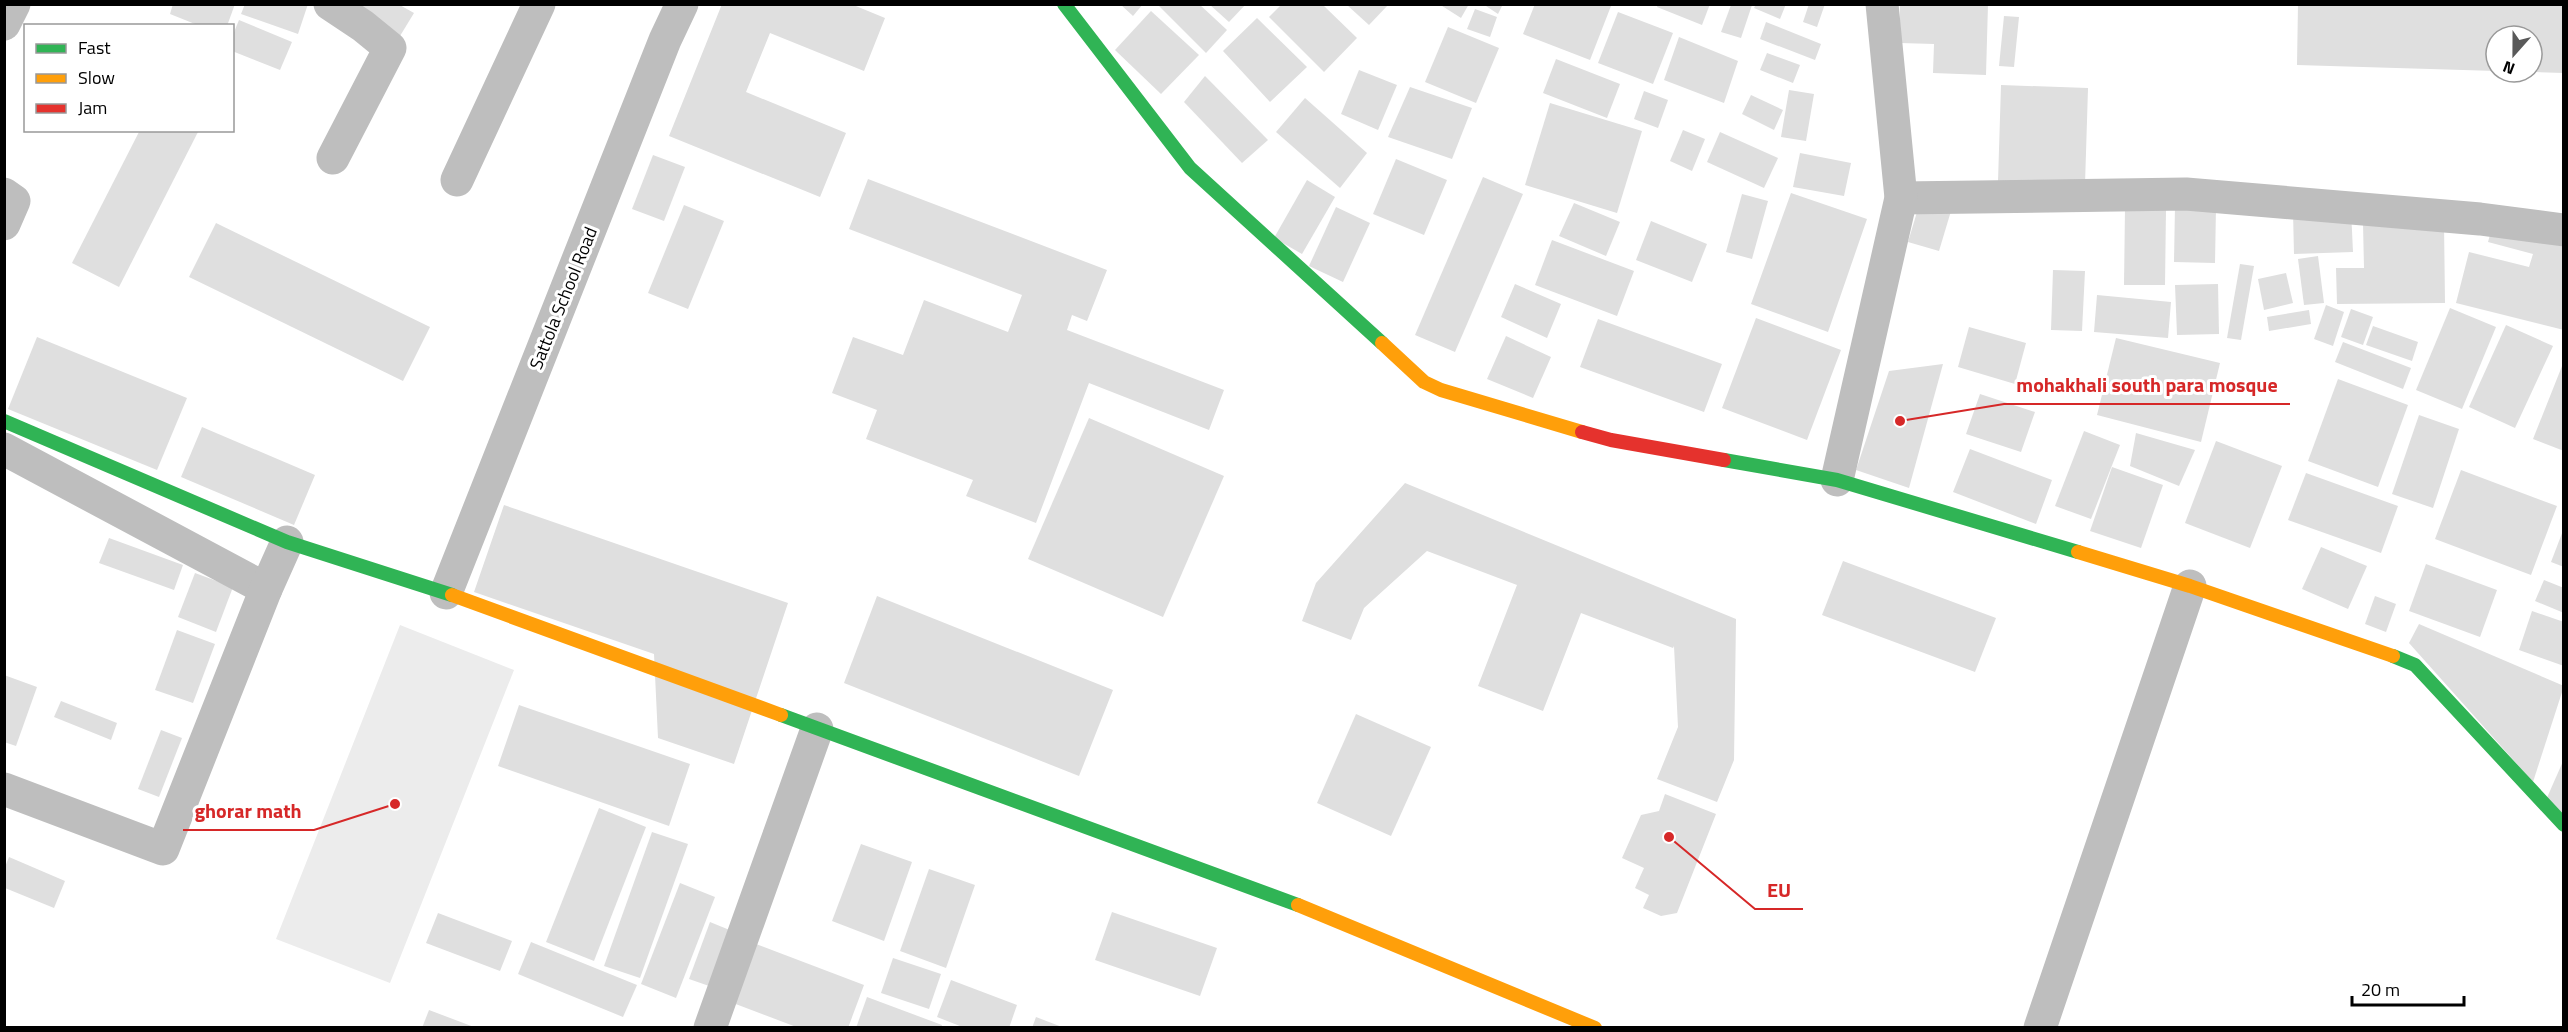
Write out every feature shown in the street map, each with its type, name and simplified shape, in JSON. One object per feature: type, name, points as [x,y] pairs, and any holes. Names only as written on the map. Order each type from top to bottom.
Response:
[{"type":"street","points":[[4,24],[14,4]]},
{"type":"street","points":[[330,4],[390,48],[333,158]]},
{"type":"street","points":[[457,180],[539,4]]},
{"type":"street","name":"Sattola School Road","points":[[447,592],[665,40],[682,4]]},
{"type":"street","points":[[1064,4],[1190,168],[1424,382],[1441,390],[1611,440],[1837,480],[2190,586],[2415,665],[2564,825]]},
{"type":"street","points":[[1837,480],[1901,198],[1882,4]]},
{"type":"street","points":[[4,194],[14,201],[4,224]]},
{"type":"street","points":[[1901,198],[2186,194],[2480,219],[2564,230]]},
{"type":"street","points":[[4,421],[287,542],[447,592],[1265,891],[1595,1028]]},
{"type":"street","points":[[4,449],[266,589]]},
{"type":"street","points":[[4,789],[163,849],[266,589],[287,542]]},
{"type":"street","points":[[2040,1028],[2190,586]]},
{"type":"street","points":[[710,1028],[817,729]]},
{"type":"shaded area","points":[[400,625],[514,670],[390,983],[276,939]]},
{"type":"building","points":[[173,4],[235,4],[228,24],[195,24],[170,14]]},
{"type":"building","points":[[245,4],[308,4],[298,34],[241,14]]},
{"type":"building","points":[[344,4],[398,4],[414,13],[400,36]]},
{"type":"building","points":[[722,4],[851,4],[885,18],[864,71],[770,33],[746,92],[846,133],[820,197],[669,136]]},
{"type":"building","points":[[1120,4],[1143,4],[1133,16]]},
{"type":"building","points":[[1157,4],[1199,4],[1227,30],[1206,53]]},
{"type":"building","points":[[1209,4],[1246,4],[1229,22]]},
{"type":"building","points":[[1439,4],[1469,4],[1461,18]]},
{"type":"building","points":[[1483,4],[1503,4],[1498,14]]},
{"type":"building","points":[[1535,4],[1611,6],[1590,60],[1523,34]]},
{"type":"building","points":[[1658,4],[1710,4],[1702,25],[1657,7]]},
{"type":"building","points":[[1756,4],[1786,4],[1780,19],[1754,8]]},
{"type":"building","points":[[1809,4],[1825,4],[1817,27],[1803,22]]},
{"type":"building","points":[[1900,4],[1988,4],[1986,75],[1933,73],[1934,44],[1900,43]]},
{"type":"building","points":[[2298,4],[2564,4],[2564,73],[2544,72],[2544,24],[2484,24],[2484,71],[2297,65]]},
{"type":"building","points":[[1281,5],[1323,5],[1357,38],[1324,72],[1269,17]]},
{"type":"building","points":[[1347,5],[1388,5],[1369,25]]},
{"type":"building","points":[[1731,5],[1752,5],[1741,38],[1721,32]]},
{"type":"building","points":[[1475,9],[1497,17],[1490,37],[1467,29]]},
{"type":"building","points":[[1151,11],[1199,55],[1161,94],[1115,50]]},
{"type":"building","points":[[1618,12],[1673,33],[1653,84],[1598,63]]},
{"type":"building","points":[[2004,16],[2019,17],[2014,67],[1999,66]]},
{"type":"building","points":[[1257,18],[1307,67],[1270,102],[1223,51]]},
{"type":"building","points":[[239,20],[292,42],[280,70],[234,52],[234,32]]},
{"type":"building","points":[[1766,22],[1821,44],[1815,60],[1760,39]]},
{"type":"building","points":[[1448,27],[1499,48],[1476,103],[1425,82]]},
{"type":"building","points":[[1679,37],[1738,61],[1724,103],[1664,80]]},
{"type":"building","points":[[1767,53],[1800,65],[1793,83],[1760,70]]},
{"type":"building","points":[[1556,59],[1620,84],[1607,118],[1543,93]]},
{"type":"building","points":[[1359,70],[1397,85],[1378,130],[1341,114]]},
{"type":"building","points":[[1205,76],[1268,140],[1242,163],[1184,102]]},
{"type":"building","points":[[2001,85],[2088,88],[2085,184],[1998,181]]},
{"type":"building","points":[[1410,87],[1472,108],[1452,159],[1388,137]]},
{"type":"building","points":[[1789,90],[1814,94],[1806,141],[1781,137]]},
{"type":"building","points":[[1644,91],[1668,100],[1658,128],[1634,119]]},
{"type":"building","points":[[1751,95],[1783,110],[1774,130],[1742,114]]},
{"type":"building","points":[[1305,98],[1367,153],[1340,188],[1276,132]]},
{"type":"building","points":[[1550,103],[1642,131],[1617,213],[1525,185]]},
{"type":"building","points":[[1683,130],[1705,139],[1692,171],[1670,161]]},
{"type":"building","points":[[139,132],[198,132],[119,287],[72,263]]},
{"type":"building","points":[[1720,132],[1778,158],[1764,188],[1707,162]]},
{"type":"building","points":[[1800,153],[1851,163],[1844,196],[1793,187]]},
{"type":"building","points":[[653,155],[685,167],[664,221],[632,209]]},
{"type":"building","points":[[1396,159],[1447,180],[1424,235],[1373,214]]},
{"type":"building","points":[[1483,177],[1523,194],[1455,352],[1415,335]]},
{"type":"building","points":[[868,179],[1107,270],[1087,321],[1072,315],[1067,330],[1224,390],[1209,430],[1089,383],[1036,523],[966,496],[973,480],[866,439],[877,410],[832,393],[853,337],[903,355],[924,300],[1008,332],[1022,295],[849,229]]},
{"type":"building","points":[[1307,180],[1335,197],[1302,254],[1274,238]]},
{"type":"building","points":[[1791,193],[1867,219],[1828,332],[1751,304]]},
{"type":"building","points":[[1742,194],[1768,201],[1752,259],[1726,252]]},
{"type":"building","points":[[1920,202],[1951,211],[1939,251],[1908,242]]},
{"type":"building","points":[[1574,203],[1620,222],[1606,256],[1559,236]]},
{"type":"building","points":[[684,205],[724,221],[688,309],[648,293]]},
{"type":"building","points":[[2175,206],[2216,207],[2215,263],[2174,262]]},
{"type":"building","points":[[1336,207],[1370,223],[1343,282],[1309,266]]},
{"type":"building","points":[[2125,208],[2166,209],[2165,285],[2124,285]]},
{"type":"building","points":[[2351,210],[2353,252],[2294,254],[2293,212]]},
{"type":"building","points":[[1651,221],[1707,244],[1692,282],[1636,260]]},
{"type":"building","points":[[2444,222],[2445,303],[2337,304],[2336,268],[2364,268],[2363,223]]},
{"type":"building","points":[[216,223],[430,327],[403,381],[189,277]]},
{"type":"building","points":[[2493,224],[2564,241],[2564,330],[2456,303],[2469,252],[2529,267],[2533,254],[2488,242]]},
{"type":"building","points":[[1552,240],[1634,271],[1617,316],[1535,285]]},
{"type":"building","points":[[2318,256],[2324,303],[2304,305],[2298,259]]},
{"type":"building","points":[[2240,264],[2254,266],[2241,340],[2227,338]]},
{"type":"building","points":[[2053,270],[2085,271],[2082,331],[2051,330]]},
{"type":"building","points":[[2286,273],[2293,303],[2264,310],[2258,279]]},
{"type":"building","points":[[1515,284],[1561,304],[1547,338],[1501,317]]},
{"type":"building","points":[[2218,284],[2219,334],[2177,335],[2175,285]]},
{"type":"building","points":[[2097,295],[2171,302],[2168,338],[2094,332]]},
{"type":"building","points":[[2326,305],[2344,312],[2333,346],[2314,339]]},
{"type":"building","points":[[2450,308],[2496,327],[2462,409],[2416,390]]},
{"type":"building","points":[[2351,309],[2373,317],[2363,345],[2341,337]]},
{"type":"building","points":[[2309,310],[2311,324],[2269,331],[2267,317]]},
{"type":"building","points":[[1756,318],[1841,350],[1807,440],[1722,408]]},
{"type":"building","points":[[1598,319],[1722,364],[1704,412],[1580,367]]},
{"type":"building","points":[[2506,325],[2553,346],[2515,428],[2469,407]]},
{"type":"building","points":[[2373,326],[2418,342],[2412,361],[2366,345]]},
{"type":"building","points":[[1969,327],[2026,343],[2015,384],[1958,367]]},
{"type":"building","points":[[1506,336],[1551,357],[1533,398],[1487,379]]},
{"type":"building","points":[[37,337],[187,398],[157,470],[8,409]]},
{"type":"building","points":[[2116,338],[2220,363],[2201,442],[2097,415]]},
{"type":"building","points":[[2343,342],[2411,368],[2403,389],[2335,362]]},
{"type":"building","points":[[2564,361],[2564,451],[2533,439]]},
{"type":"building","points":[[1943,364],[1909,488],[1856,470],[1889,371]]},
{"type":"building","points":[[2338,379],[2408,405],[2378,487],[2308,461]]},
{"type":"building","points":[[1980,394],[2035,412],[2021,452],[1966,434]]},
{"type":"building","points":[[2419,415],[2459,429],[2433,508],[2392,494]]},
{"type":"building","points":[[1089,418],[1224,476],[1163,617],[1028,559]]},
{"type":"building","points":[[202,427],[315,475],[294,525],[181,477]]},
{"type":"building","points":[[2084,431],[2120,445],[2091,519],[2055,506]]},
{"type":"building","points":[[2136,433],[2195,450],[2179,486],[2130,466]]},
{"type":"building","points":[[2216,441],[2282,466],[2250,548],[2185,523]]},
{"type":"building","points":[[1970,449],[2052,480],[2036,524],[1953,492]]},
{"type":"building","points":[[2112,467],[2163,485],[2141,548],[2090,531]]},
{"type":"building","points":[[2461,470],[2557,506],[2531,575],[2435,539]]},
{"type":"building","points":[[2306,473],[2398,506],[2381,553],[2288,520]]},
{"type":"building","points":[[1405,483],[1736,619],[1734,760],[1717,802],[1657,779],[1678,727],[1674,646],[1673,648],[1581,613],[1543,711],[1478,686],[1517,585],[1427,551],[1364,608],[1351,640],[1302,621],[1316,583]]},
{"type":"building","points":[[504,505],[788,603],[734,764],[658,738],[654,654],[474,592]]},
{"type":"building","points":[[2564,528],[2564,567],[2551,562]]},
{"type":"building","points":[[109,538],[183,565],[174,590],[99,563]]},
{"type":"building","points":[[2321,547],[2367,566],[2348,609],[2302,589]]},
{"type":"building","points":[[1843,561],[1996,618],[1975,672],[1822,615]]},
{"type":"building","points":[[2426,564],[2497,590],[2480,637],[2409,611]]},
{"type":"building","points":[[195,573],[233,587],[216,632],[178,617]]},
{"type":"building","points":[[2544,580],[2564,588],[2564,613],[2535,601]]},
{"type":"building","points":[[877,596],[1113,690],[1079,776],[844,683]]},
{"type":"building","points":[[2375,596],[2396,604],[2386,632],[2365,624]]},
{"type":"building","points":[[2532,611],[2564,622],[2564,666],[2519,650]]},
{"type":"building","points":[[2419,624],[2564,686],[2533,782],[2409,643]]},
{"type":"building","points":[[177,630],[215,644],[193,703],[155,690]]},
{"type":"building","points":[[4,675],[37,687],[16,746],[4,742]]},
{"type":"building","points":[[61,701],[117,723],[111,740],[54,717]]},
{"type":"building","points":[[519,705],[690,764],[669,826],[498,766]]},
{"type":"building","points":[[1356,714],[1431,747],[1391,836],[1317,803]]},
{"type":"building","points":[[161,730],[182,738],[159,797],[138,789]]},
{"type":"building","points":[[2564,759],[2564,819],[2546,800]]},
{"type":"building","points":[[1665,794],[1716,814],[1677,913],[1661,916],[1643,908],[1649,895],[1635,888],[1644,868],[1622,858],[1641,815],[1659,811]]},
{"type":"building","points":[[599,808],[646,827],[594,961],[546,942]]},
{"type":"building","points":[[652,832],[688,844],[640,978],[604,966]]},
{"type":"building","points":[[861,844],[912,862],[884,941],[832,921]]},
{"type":"building","points":[[9,857],[65,881],[54,908],[5,888],[5,867]]},
{"type":"building","points":[[929,869],[975,885],[946,968],[900,951]]},
{"type":"building","points":[[680,883],[715,897],[676,998],[641,984]]},
{"type":"building","points":[[1112,912],[1217,948],[1200,996],[1095,960]]},
{"type":"building","points":[[438,913],[512,941],[500,971],[426,943]]},
{"type":"building","points":[[710,922],[732,931],[712,987],[689,979]]},
{"type":"building","points":[[531,942],[637,985],[623,1017],[518,974]]},
{"type":"building","points":[[756,944],[864,985],[848,1028],[799,1028],[733,1003]]},
{"type":"building","points":[[893,958],[941,974],[929,1009],[881,993]]},
{"type":"building","points":[[951,980],[1017,1005],[1009,1028],[965,1028],[937,1017]]},
{"type":"building","points":[[867,997],[942,1025],[941,1028],[856,1028]]},
{"type":"building","points":[[429,1010],[474,1027],[474,1028],[422,1028]]},
{"type":"building","points":[[1036,1017],[1062,1027],[1062,1028],[1032,1028]]},
{"type":"traffic: fast","points":[[1064,4],[1190,168],[1382,343]]},
{"type":"traffic: fast","points":[[4,421],[287,542],[452,595]]},
{"type":"traffic: fast","points":[[1724,460],[1837,480],[2078,552]]},
{"type":"traffic: fast","points":[[2393,656],[2415,665],[2564,825]]},
{"type":"traffic: fast","points":[[781,715],[1298,905]]},
{"type":"traffic: slow","points":[[1382,343],[1424,382],[1441,390],[1582,432]]},
{"type":"traffic: slow","points":[[2078,552],[2190,586],[2393,656]]},
{"type":"traffic: slow","points":[[452,595],[781,715]]},
{"type":"traffic: slow","points":[[1298,905],[1595,1028]]},
{"type":"traffic: jam","points":[[1582,432],[1611,440],[1724,460]]},
{"type":"place","name":"mohakhali south para mosque","points":[[1900,421]]},
{"type":"place","name":"ghorar math","points":[[395,804]]},
{"type":"place","name":"EU","points":[[1669,837]]}]
